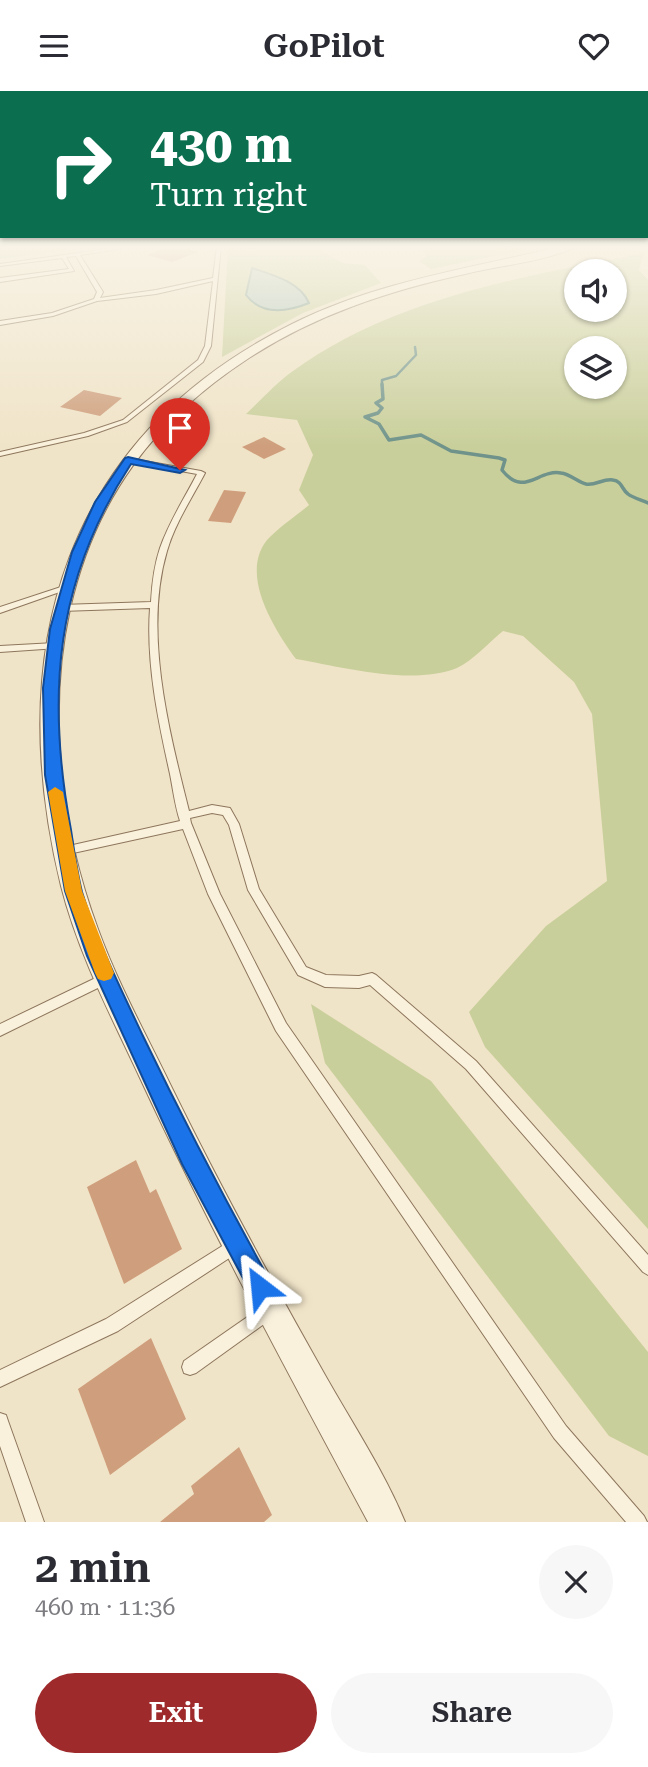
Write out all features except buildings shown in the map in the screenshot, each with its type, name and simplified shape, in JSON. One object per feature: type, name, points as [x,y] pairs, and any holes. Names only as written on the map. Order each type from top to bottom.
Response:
[{"type":"street","points":[[325,313],[293,327],[202,389],[128,460],[92,519],[64,598],[55,646],[50,688],[53,775],[64,851],[74,891],[107,978],[190,1156],[387,1522]]},
{"type":"lane","points":[[0,323],[57,313]]},
{"type":"lane","points":[[0,454],[86,435],[125,421],[201,361],[208,346],[211,313]]},
{"type":"lane","points":[[128,460],[201,473],[163,550],[153,605],[165,741],[185,820],[214,894],[281,1027],[560,1432],[638,1522]]},
{"type":"lane","points":[[0,610],[64,598],[153,605]]},
{"type":"lane","points":[[0,649],[55,646]]},
{"type":"lane","points":[[64,851],[185,820],[212,809],[226,811],[234,824],[254,890],[302,971],[325,981],[359,982],[372,979],[392,996],[471,1065],[648,1267]]},
{"type":"lane","points":[[0,1030],[107,978]]},
{"type":"lane","points":[[0,1379],[112,1325],[237,1244]]},
{"type":"lane","points":[[190,1367],[272,1308]]},
{"type":"lane","points":[[0,1421],[36,1522]]},
{"type":"green space","points":[[224,313],[304,313],[303,313],[222,357]]},
{"type":"green space","points":[[403,313],[564,313],[564,322],[627,322],[627,313],[648,313],[648,1229],[485,1047],[469,1012],[546,926],[607,881],[592,714],[574,682],[523,636],[503,631],[463,665],[439,673],[377,673],[296,659],[263,602],[258,585],[259,554],[267,540],[309,505],[299,490],[313,455],[297,420],[246,414],[293,371],[333,346]]},
{"type":"green space","points":[[311,1004],[431,1081],[648,1352],[648,1456],[609,1436],[325,1063]]},
{"type":"waterway","points":[[382,384],[382,380],[396,376],[416,355],[415,347]]},
{"type":"waterway","points":[[382,384],[383,399],[376,403],[382,408],[378,413],[365,417],[379,424],[389,440],[421,435],[451,451],[499,458],[505,460],[502,470],[517,482],[531,481],[553,473],[564,474],[586,484],[616,481],[632,497],[648,503]]},
{"type":"slow traffic","points":[[55,792],[65,856],[74,891],[104,973]]},
{"type":"route","points":[[180,470],[128,460],[101,502],[78,552],[63,599],[50,688],[53,775],[65,856],[96,956],[190,1156],[260,1287]]}]
